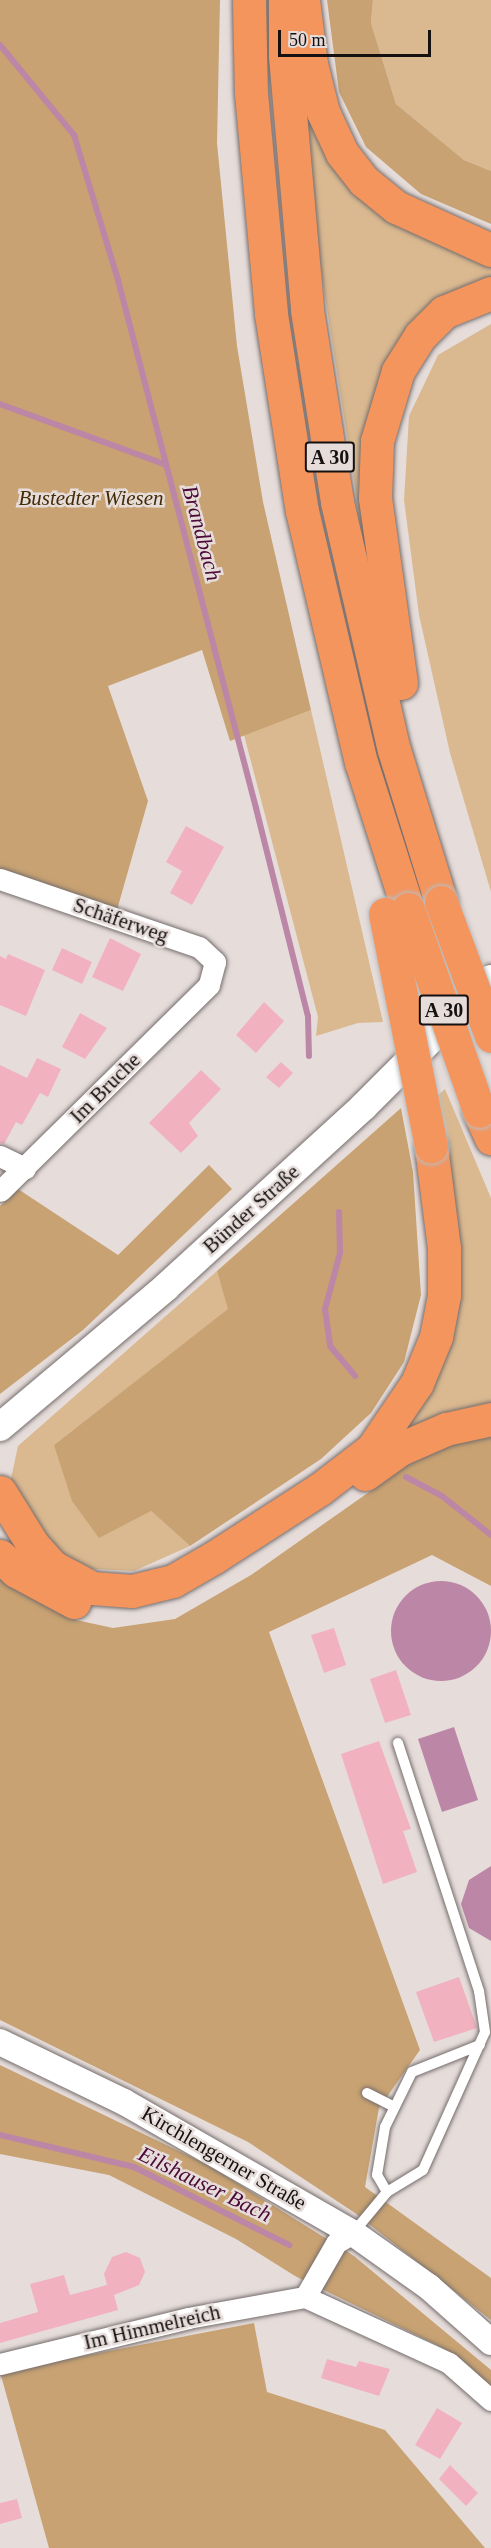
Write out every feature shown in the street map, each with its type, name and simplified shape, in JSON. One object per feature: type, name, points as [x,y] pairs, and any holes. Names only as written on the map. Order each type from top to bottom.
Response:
[{"type":"highway","name":"A 30","points":[[249,0],[251,93],[271,314],[302,510],[396,911],[485,1124]]},
{"type":"highway","name":"A 30","points":[[285,0],[285,56],[307,310],[337,502],[394,750],[441,902],[491,1036]]},
{"type":"highway","points":[[303,0],[313,74],[342,153],[364,181],[396,207],[491,250]]},
{"type":"highway","points":[[441,902],[450,873],[413,744],[393,644],[375,498],[377,441],[398,371],[420,336],[444,312],[491,293]]},
{"type":"highway","points":[[0,1492],[33,1545],[53,1567],[92,1588],[132,1591],[173,1581],[320,1490],[372,1449],[417,1383],[440,1316],[444,1248],[396,911]]},
{"type":"highway","points":[[0,1556],[67,1601],[132,1610],[172,1599],[262,1546],[400,1449],[446,1429],[491,1419]]},
{"type":"main road","name":"Bünder Straße","points":[[0,1427],[166,1287],[363,1107],[491,979]]},
{"type":"street","name":"Schäferweg","points":[[0,879],[199,947],[215,962],[209,985]]},
{"type":"street","name":"Im Bruche","points":[[0,1191],[209,985]]},
{"type":"street","points":[[0,1156],[25,1168]]},
{"type":"street","name":"Kirchlengerner Straße","points":[[0,2042],[134,2107],[353,2233],[429,2287],[491,2342]]},
{"type":"street","points":[[353,2233],[336,2243],[304,2297],[449,2363],[491,2400]]},
{"type":"street","name":"Im Himmelreich","points":[[0,2364],[188,2318],[304,2297]]},
{"type":"lane","points":[[353,2233],[387,2192],[423,2170],[485,2032],[479,1991],[398,1743]]},
{"type":"lane","points":[[387,2192],[377,2175],[385,2127],[412,2072],[480,2045]]},
{"type":"lane","points":[[367,2093],[395,2107]]},
{"type":"shaded area","points":[[373,0],[491,0],[491,171],[464,160],[396,104],[371,23]]},
{"type":"shaded area","points":[[305,94],[323,149],[491,260],[491,286],[417,325],[368,543],[364,544],[315,232]]},
{"type":"shaded area","points":[[491,324],[491,892],[450,753],[419,615],[404,500],[409,416],[438,355]]},
{"type":"shaded area","points":[[311,710],[383,1022],[358,1023],[316,1036],[318,1017],[244,735]]},
{"type":"shaded area","points":[[445,1089],[491,1198],[491,1411],[389,1448],[436,1364],[435,1098]]},
{"type":"shaded area","points":[[217,1271],[229,1309],[54,1445],[151,1511],[190,1546],[134,1571],[93,1569],[53,1550],[10,1483],[18,1446]]},
{"type":"shaded area","points":[[441,1581],[469,1589],[483,1603],[491,1631],[483,1659],[469,1673],[441,1681],[413,1673],[399,1659],[391,1631],[399,1603],[413,1589]]},
{"type":"shaded area","points":[[454,1727],[478,1800],[442,1812],[418,1739]]},
{"type":"shaded area","points":[[491,1866],[491,1941],[469,1928],[461,1904],[469,1880]]},
{"type":"green space","name":"Bustedter Wiesen","points":[[0,0],[220,0],[217,143],[237,346],[263,502],[311,710],[230,741],[202,650],[108,686],[148,801],[117,910],[0,869]]},
{"type":"green space","points":[[327,0],[373,0],[371,23],[396,104],[464,160],[491,171],[491,224],[421,194],[366,147],[339,92]]},
{"type":"green space","points":[[401,1108],[413,1172],[421,1295],[404,1362],[371,1413],[321,1459],[190,1546],[151,1511],[99,1538],[72,1501],[54,1445],[228,1309],[217,1271]]},
{"type":"green space","points":[[209,1165],[232,1189],[83,1330],[0,1394],[0,1206],[18,1189],[118,1255]]},
{"type":"green space","points":[[491,1435],[491,1586],[432,1555],[269,1632],[420,2050],[379,2108],[365,2187],[491,2278],[491,2320],[355,2213],[248,2142],[0,2020],[0,1577],[76,1620],[113,1628],[175,1619],[251,1575],[409,1464],[452,1443]]},
{"type":"green space","points":[[0,2065],[210,2166],[354,2256],[491,2370],[491,2386],[441,2347],[295,2276],[236,2239],[109,2175],[0,2154]]},
{"type":"green space","points":[[254,2323],[267,2392],[385,2430],[485,2548],[49,2548],[0,2372]]},
{"type":"building","points":[[186,826],[224,847],[192,905],[170,893],[182,871],[166,862]]},
{"type":"building","points":[[110,938],[141,954],[123,991],[92,977]]},
{"type":"building","points":[[62,948],[92,962],[82,984],[52,970]]},
{"type":"building","points":[[8,954],[45,970],[26,1016],[0,1005],[0,956],[6,959]]},
{"type":"building","points":[[264,1002],[284,1021],[256,1053],[236,1035]]},
{"type":"building","points":[[80,1013],[107,1028],[85,1059],[62,1047]]},
{"type":"building","points":[[37,1058],[61,1069],[48,1097],[40,1093],[22,1125],[16,1122],[4,1144],[0,1143],[0,1065],[27,1078]]},
{"type":"building","points":[[281,1062],[293,1073],[279,1088],[266,1077]]},
{"type":"building","points":[[201,1070],[221,1089],[189,1123],[198,1136],[181,1153],[149,1123]]},
{"type":"building","points":[[334,1628],[346,1665],[324,1673],[311,1635]]},
{"type":"building","points":[[396,1670],[411,1715],[385,1723],[370,1679]]},
{"type":"building","points":[[379,1741],[411,1829],[403,1831],[417,1872],[383,1884],[341,1754]]},
{"type":"building","points":[[459,1977],[477,2028],[434,2042],[416,1992]]},
{"type":"building","points":[[126,2252],[140,2258],[145,2272],[139,2285],[114,2295],[118,2310],[0,2343],[0,2323],[38,2312],[30,2284],[64,2275],[70,2295],[107,2285],[104,2274],[112,2257]]},
{"type":"building","points":[[327,2359],[356,2367],[359,2361],[390,2369],[379,2396],[321,2378]]},
{"type":"building","points":[[437,2408],[462,2423],[440,2459],[415,2445]]},
{"type":"building","points":[[450,2465],[478,2493],[466,2506],[439,2479]]},
{"type":"building","points":[[17,2499],[22,2518],[0,2524],[0,2503]]},
{"type":"waterway","name":"Brandbach","points":[[0,45],[74,135],[118,280],[256,808],[308,1016],[309,1056]]},
{"type":"waterway","points":[[0,404],[164,464]]},
{"type":"waterway","name":"Brandbach","points":[[339,1212],[340,1253],[325,1309],[330,1346],[355,1376]]},
{"type":"waterway","name":"Brandbach","points":[[406,1477],[442,1496],[491,1535]]},
{"type":"waterway","name":"Eilshauser Bach","points":[[0,2135],[134,2167],[289,2245]]}]
